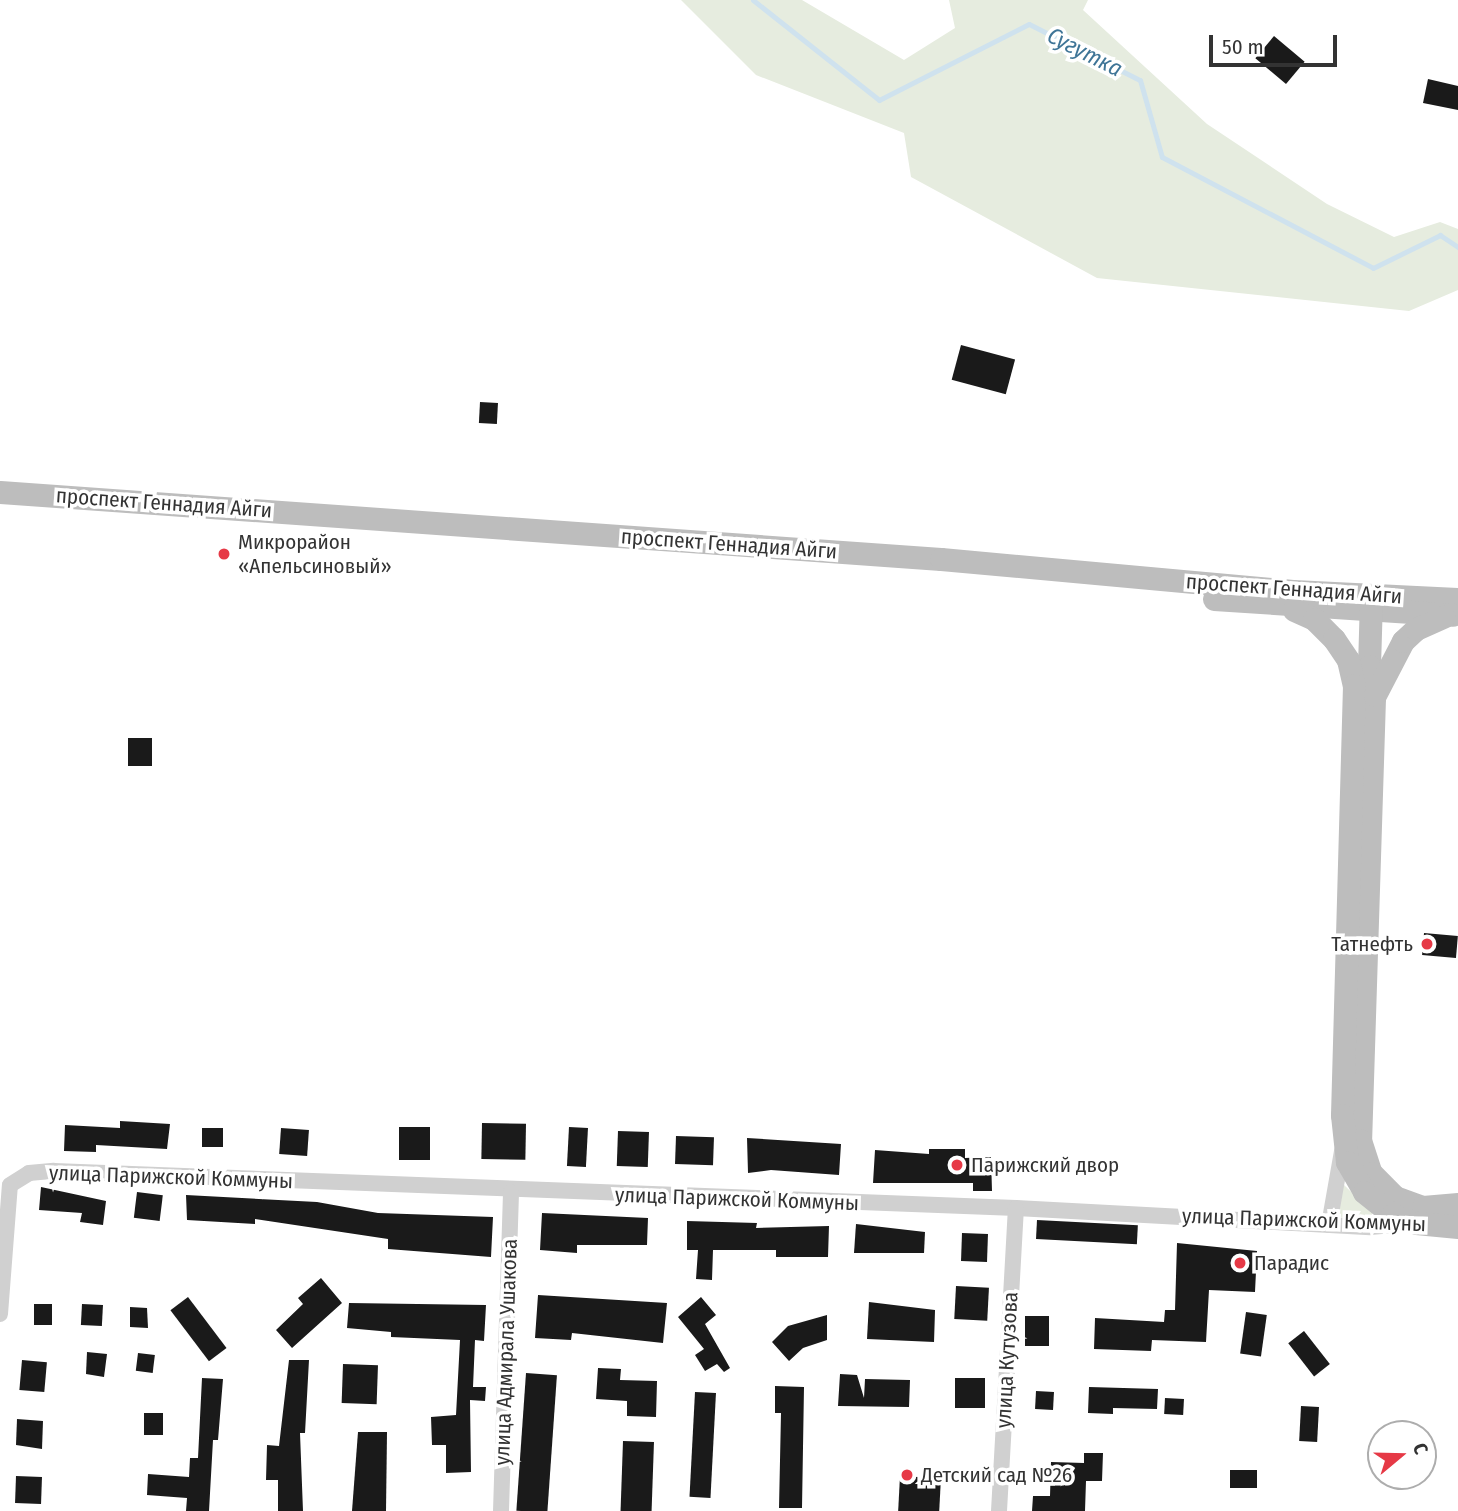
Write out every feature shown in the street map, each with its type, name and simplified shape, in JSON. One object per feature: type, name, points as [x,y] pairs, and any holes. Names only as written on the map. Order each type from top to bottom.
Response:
[{"type":"main road","name":"проспект Геннадия Айги","points":[[0,499],[939,574],[1285,606],[1371,604]]},
{"type":"main road","name":"проспект Геннадия Айги","points":[[0,499],[927,558],[1371,604],[1456,610]]},
{"type":"main road","points":[[1371,604],[1374,698],[1360,1140],[1371,1173],[1395,1197],[1423,1207],[1458,1204]]},
{"type":"main road","points":[[1285,606],[1314,619],[1334,639],[1348,660],[1354,685],[1343,1144],[1347,1162],[1364,1192],[1392,1215],[1416,1223]]},
{"type":"main road","points":[[1374,698],[1380,677],[1403,641],[1431,621],[1456,610]]},
{"type":"main road","name":"улица Парижской Коммуны","points":[[1416,1223],[1458,1227]]},
{"type":"street","points":[[1329,1225],[1343,1144]]},
{"type":"street","name":"улица Парижской Коммуны","points":[[0,1314],[5,1201],[17,1177],[54,1171],[511,1192],[1016,1208],[1329,1225],[1416,1223]]},
{"type":"street","name":"улица Адмирала Ушакова","points":[[501,1511],[511,1192]]},
{"type":"street","name":"улица Кутузова","points":[[999,1511],[1016,1208]]},
{"type":"shaded area","points":[[681,0],[802,0],[904,60],[955,28],[949,0],[1088,0],[1083,10],[1207,124],[1327,204],[1394,237],[1440,222],[1458,229],[1458,290],[1409,311],[1097,278],[911,177],[904,133],[756,75]]},
{"type":"shaded area","points":[[1343,1184],[1372,1212],[1372,1220],[1338,1217]]},
{"type":"building","points":[[1274,36],[1305,62],[1286,84],[1255,58]]},
{"type":"building","points":[[1428,79],[1458,86],[1458,110],[1423,103]]},
{"type":"building","points":[[961,345],[1015,359],[1006,394],[952,380]]},
{"type":"building","points":[[480,402],[498,403],[497,424],[479,423]]},
{"type":"building","points":[[128,738],[152,738],[152,766],[128,766]]},
{"type":"building","points":[[1424,933],[1458,936],[1456,958],[1422,955]]},
{"type":"building","points":[[120,1121],[170,1124],[167,1149],[96,1145],[96,1152],[64,1151],[65,1125],[120,1128]]},
{"type":"building","points":[[482,1123],[526,1124],[525,1160],[481,1159]]},
{"type":"building","points":[[399,1127],[430,1127],[430,1160],[399,1160]]},
{"type":"building","points":[[569,1127],[588,1128],[586,1167],[567,1166]]},
{"type":"building","points":[[202,1128],[223,1128],[223,1147],[202,1147]]},
{"type":"building","points":[[281,1128],[309,1130],[307,1156],[279,1154]]},
{"type":"building","points":[[618,1131],[649,1132],[648,1167],[617,1166]]},
{"type":"building","points":[[676,1136],[714,1137],[713,1165],[675,1164]]},
{"type":"building","points":[[747,1138],[841,1144],[839,1175],[771,1170],[748,1173]]},
{"type":"building","points":[[929,1149],[965,1149],[965,1158],[991,1157],[992,1191],[973,1191],[973,1183],[873,1183],[875,1150],[929,1154]]},
{"type":"building","points":[[41,1187],[106,1201],[103,1225],[80,1222],[82,1213],[39,1210]]},
{"type":"building","points":[[137,1192],[163,1195],[160,1221],[134,1218]]},
{"type":"building","points":[[186,1195],[317,1202],[378,1213],[493,1217],[491,1257],[388,1249],[388,1239],[255,1219],[255,1224],[187,1220]]},
{"type":"building","points":[[542,1213],[648,1218],[647,1245],[577,1245],[577,1253],[540,1250]]},
{"type":"building","points":[[1037,1220],[1138,1225],[1137,1244],[1036,1239]]},
{"type":"building","points":[[687,1221],[757,1223],[756,1228],[829,1226],[828,1257],[776,1257],[776,1250],[713,1250],[712,1280],[696,1279],[698,1250],[687,1250]]},
{"type":"building","points":[[856,1224],[925,1232],[924,1253],[854,1253]]},
{"type":"building","points":[[962,1233],[988,1234],[987,1262],[961,1261]]},
{"type":"building","points":[[1177,1243],[1257,1251],[1255,1292],[1209,1290],[1206,1342],[1152,1340],[1151,1351],[1094,1349],[1095,1318],[1164,1322],[1165,1310],[1175,1310]]},
{"type":"building","points":[[321,1278],[342,1303],[292,1348],[276,1330],[303,1304],[298,1298]]},
{"type":"building","points":[[956,1286],[989,1288],[987,1321],[954,1319]]},
{"type":"building","points":[[538,1295],[667,1303],[663,1343],[572,1333],[571,1340],[535,1338]]},
{"type":"building","points":[[188,1297],[227,1348],[209,1361],[170,1310]]},
{"type":"building","points":[[701,1297],[716,1315],[705,1324],[730,1368],[724,1372],[717,1364],[705,1371],[695,1355],[704,1349],[678,1317]]},
{"type":"building","points":[[869,1302],[935,1310],[934,1342],[867,1339]]},
{"type":"building","points":[[349,1303],[486,1305],[484,1341],[475,1340],[473,1387],[486,1387],[485,1401],[470,1400],[471,1472],[446,1473],[446,1445],[432,1445],[431,1417],[456,1415],[460,1340],[391,1337],[391,1332],[347,1328]]},
{"type":"building","points":[[34,1304],[52,1304],[52,1325],[34,1325]]},
{"type":"building","points":[[82,1304],[103,1305],[102,1326],[81,1325]]},
{"type":"building","points":[[130,1307],[147,1308],[148,1328],[130,1327]]},
{"type":"building","points":[[1246,1312],[1267,1315],[1261,1357],[1240,1354]]},
{"type":"building","points":[[827,1315],[827,1340],[803,1348],[789,1361],[772,1342],[788,1326]]},
{"type":"building","points":[[1025,1316],[1049,1316],[1049,1346],[1025,1346]]},
{"type":"building","points":[[1304,1331],[1330,1364],[1314,1376],[1288,1343]]},
{"type":"building","points":[[87,1352],[107,1354],[104,1377],[86,1374]]},
{"type":"building","points":[[138,1353],[155,1355],[153,1373],[136,1371]]},
{"type":"building","points":[[22,1360],[47,1362],[44,1392],[19,1390]]},
{"type":"building","points":[[289,1360],[309,1360],[305,1433],[300,1433],[303,1511],[278,1511],[278,1480],[266,1480],[267,1445],[279,1446]]},
{"type":"building","points":[[343,1364],[378,1365],[377,1404],[342,1403]]},
{"type":"building","points":[[598,1368],[621,1369],[620,1380],[657,1381],[656,1417],[627,1416],[627,1401],[596,1399]]},
{"type":"building","points":[[526,1373],[557,1375],[547,1511],[516,1511]]},
{"type":"building","points":[[840,1374],[857,1375],[864,1398],[865,1379],[910,1380],[909,1407],[838,1406]]},
{"type":"building","points":[[202,1378],[223,1379],[218,1440],[213,1440],[209,1511],[186,1511],[187,1498],[147,1495],[148,1474],[189,1477],[190,1458],[198,1458]]},
{"type":"building","points":[[955,1378],[985,1378],[985,1408],[955,1408]]},
{"type":"building","points":[[775,1386],[804,1387],[802,1508],[779,1508],[781,1413],[775,1413]]},
{"type":"building","points":[[1089,1387],[1158,1389],[1157,1409],[1113,1408],[1113,1414],[1088,1413]]},
{"type":"building","points":[[1036,1391],[1054,1392],[1053,1410],[1035,1409]]},
{"type":"building","points":[[695,1392],[716,1393],[710,1498],[690,1497]]},
{"type":"building","points":[[1165,1398],[1184,1399],[1183,1415],[1164,1414]]},
{"type":"building","points":[[1301,1406],[1319,1407],[1317,1442],[1299,1441]]},
{"type":"building","points":[[144,1413],[163,1413],[163,1435],[144,1435]]},
{"type":"building","points":[[17,1419],[43,1421],[42,1449],[16,1445]]},
{"type":"building","points":[[358,1432],[387,1432],[386,1511],[352,1511]]},
{"type":"building","points":[[623,1441],[654,1442],[652,1511],[621,1511]]},
{"type":"building","points":[[1084,1453],[1103,1453],[1102,1481],[1086,1481],[1085,1511],[1032,1511],[1033,1496],[1050,1496],[1051,1462],[1084,1463]]},
{"type":"building","points":[[1230,1470],[1257,1470],[1257,1488],[1230,1488]]},
{"type":"building","points":[[16,1476],[42,1477],[41,1504],[15,1503]]},
{"type":"building","points":[[900,1476],[941,1478],[939,1511],[898,1511]]},
{"type":"waterway","name":"Сугутка","points":[[753,0],[879,100],[1029,24],[1140,80],[1162,157],[1373,268],[1440,235],[1458,247]]},
{"type":"place","name":"Микрорайон «Апельсиновый»","points":[[224,554]]},
{"type":"place","name":"Татнефть","points":[[1427,944]]},
{"type":"place","name":"Парижский двор","points":[[957,1165]]},
{"type":"place","name":"Парадис","points":[[1240,1263]]},
{"type":"place","name":"Детский сад №26","points":[[907,1475]]}]
